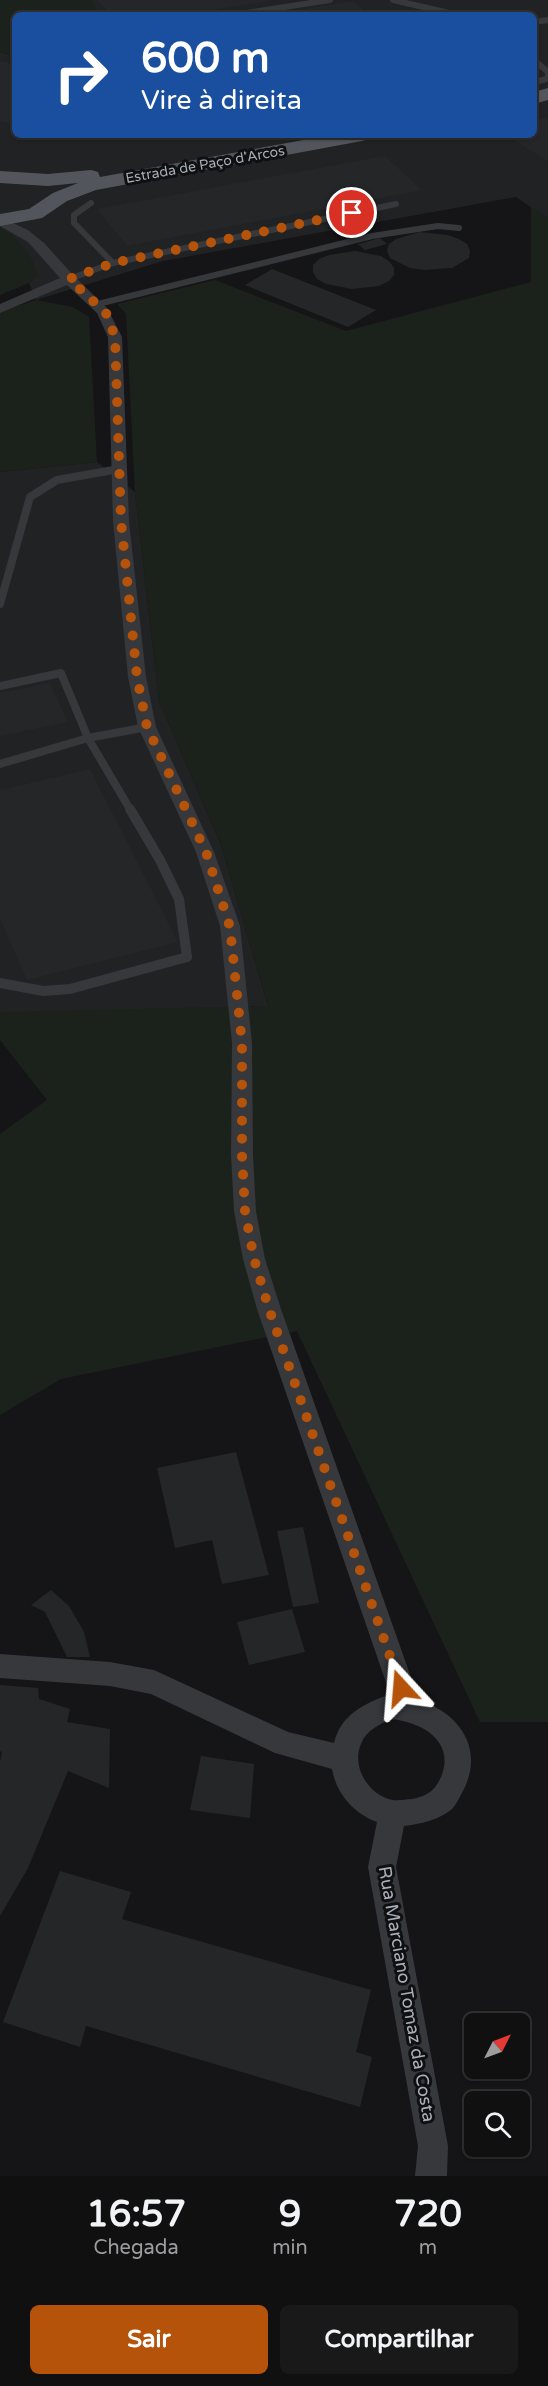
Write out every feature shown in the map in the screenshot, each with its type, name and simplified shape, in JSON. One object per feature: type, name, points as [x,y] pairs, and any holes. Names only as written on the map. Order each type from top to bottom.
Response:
[{"type":"main road","name":"Estrada de Paço d'Arcos","points":[[0,177],[84,177],[312,138]]},
{"type":"main road","name":"Estrada de Paço d'Arcos","points":[[0,220],[43,209],[69,193],[91,185],[346,138]]},
{"type":"main road","name":"Estrada de Paço d'Arcos","points":[[28,178],[50,189],[54,194],[43,209]]},
{"type":"street","points":[[34,238],[31,226],[43,209]]},
{"type":"street","points":[[0,220],[34,238],[69,279],[106,313],[115,337],[119,469],[127,585],[137,677],[147,727],[206,852],[230,927],[242,1043],[242,1155],[245,1211],[254,1259],[273,1320],[408,1706]]},
{"type":"street","points":[[0,309],[69,279]]},
{"type":"street","points":[[0,1666],[110,1674],[154,1682],[285,1744],[344,1759]]},
{"type":"street","points":[[391,1706],[408,1706],[432,1717],[450,1735],[457,1751],[458,1768],[453,1784],[443,1798],[436,1803],[412,1814],[393,1814],[378,1809],[353,1789],[346,1774],[345,1744],[352,1730],[362,1718],[376,1710],[391,1706]]},
{"type":"street","name":"Rua Marciano Tomaz da Costa","points":[[393,1814],[382,1867],[433,2146],[432,2176]]},
{"type":"lane","points":[[252,12],[330,0]]},
{"type":"lane","points":[[393,0],[445,12]]},
{"type":"lane","points":[[537,63],[548,74],[547,79],[537,81]]},
{"type":"lane","points":[[91,203],[74,215],[74,223],[113,263]]},
{"type":"lane","points":[[69,279],[113,263],[396,204]]},
{"type":"lane","points":[[98,304],[372,236],[438,225],[459,228]]},
{"type":"lane","points":[[0,604],[30,497],[57,480],[119,469]]},
{"type":"lane","points":[[0,686],[61,673],[88,738],[160,860],[179,899],[187,957],[70,989],[43,991],[0,983]]},
{"type":"lane","points":[[0,764],[19,756],[88,738],[147,727]]},
{"type":"lane","points":[[0,758],[19,756]]},
{"type":"shaded area","points":[[0,0],[91,0],[97,12],[12,12],[12,55],[0,52]]},
{"type":"shaded area","points":[[84,0],[548,0],[548,219],[516,197],[163,261],[36,300],[29,283],[37,274],[0,228],[0,52],[12,55],[12,138],[537,138],[537,12],[94,12]]},
{"type":"shaded area","points":[[531,207],[548,219],[548,1722],[480,1722],[297,1331],[61,1379],[0,1415],[0,1134],[47,1100],[0,1040],[0,1012],[268,1006],[221,845],[159,701],[135,492],[126,314],[117,304],[215,280],[346,331],[531,282]]},
{"type":"shaded area","points":[[0,228],[12,235],[23,247],[32,260],[37,274],[29,283],[0,295]]},
{"type":"shaded area","points":[[36,300],[73,307],[89,317],[97,462],[0,472],[0,312]]},
{"type":"shaded area","points":[[97,462],[135,492],[159,701],[221,845],[268,1006],[0,1014],[0,472]]},
{"type":"building","points":[[97,0],[269,0],[199,12],[108,12]]},
{"type":"building","points":[[353,1],[366,12],[285,12]]},
{"type":"building","points":[[0,61],[12,63],[12,123],[0,121]]},
{"type":"building","points":[[548,117],[548,162],[512,138],[537,138],[537,120]]},
{"type":"building","points":[[385,156],[422,190],[127,246],[97,209]]},
{"type":"building","points":[[420,232],[448,235],[459,239],[467,244],[470,251],[469,258],[452,268],[424,270],[410,268],[390,258],[387,251],[389,244],[396,239]]},
{"type":"building","points":[[380,238],[387,244],[365,250],[358,244]]},
{"type":"building","points":[[355,251],[381,256],[390,262],[394,268],[394,275],[389,281],[379,286],[352,289],[326,284],[317,279],[313,272],[313,265],[319,259]]},
{"type":"building","points":[[272,269],[376,310],[348,327],[245,285]]},
{"type":"building","points":[[50,683],[68,722],[0,736],[0,693]]},
{"type":"building","points":[[90,769],[178,942],[27,980],[0,919],[0,790]]},
{"type":"building","points":[[236,1452],[269,1575],[222,1584],[212,1540],[175,1548],[157,1468]]},
{"type":"building","points":[[303,1527],[319,1603],[293,1607],[277,1531]]},
{"type":"building","points":[[51,1590],[69,1606],[84,1632],[90,1657],[67,1657],[45,1612],[31,1605]]},
{"type":"building","points":[[292,1609],[305,1652],[249,1665],[237,1622]]},
{"type":"building","points":[[0,1685],[38,1688],[39,1699],[70,1709],[67,1722],[110,1729],[109,1788],[68,1771],[28,1868],[0,1916],[0,1762],[2,1752],[0,1751]]},
{"type":"building","points":[[201,1756],[254,1764],[250,1818],[190,1810]]},
{"type":"building","points":[[60,1871],[131,1892],[122,1919],[371,1990],[356,2052],[372,2057],[360,2107],[86,2026],[80,2047],[3,2022]]},
{"type":"route","points":[[352,213],[113,263],[69,279],[106,313],[115,337],[121,521],[137,677],[147,727],[206,852],[230,927],[242,1043],[242,1155],[245,1211],[254,1259],[269,1309],[401,1688]]}]
